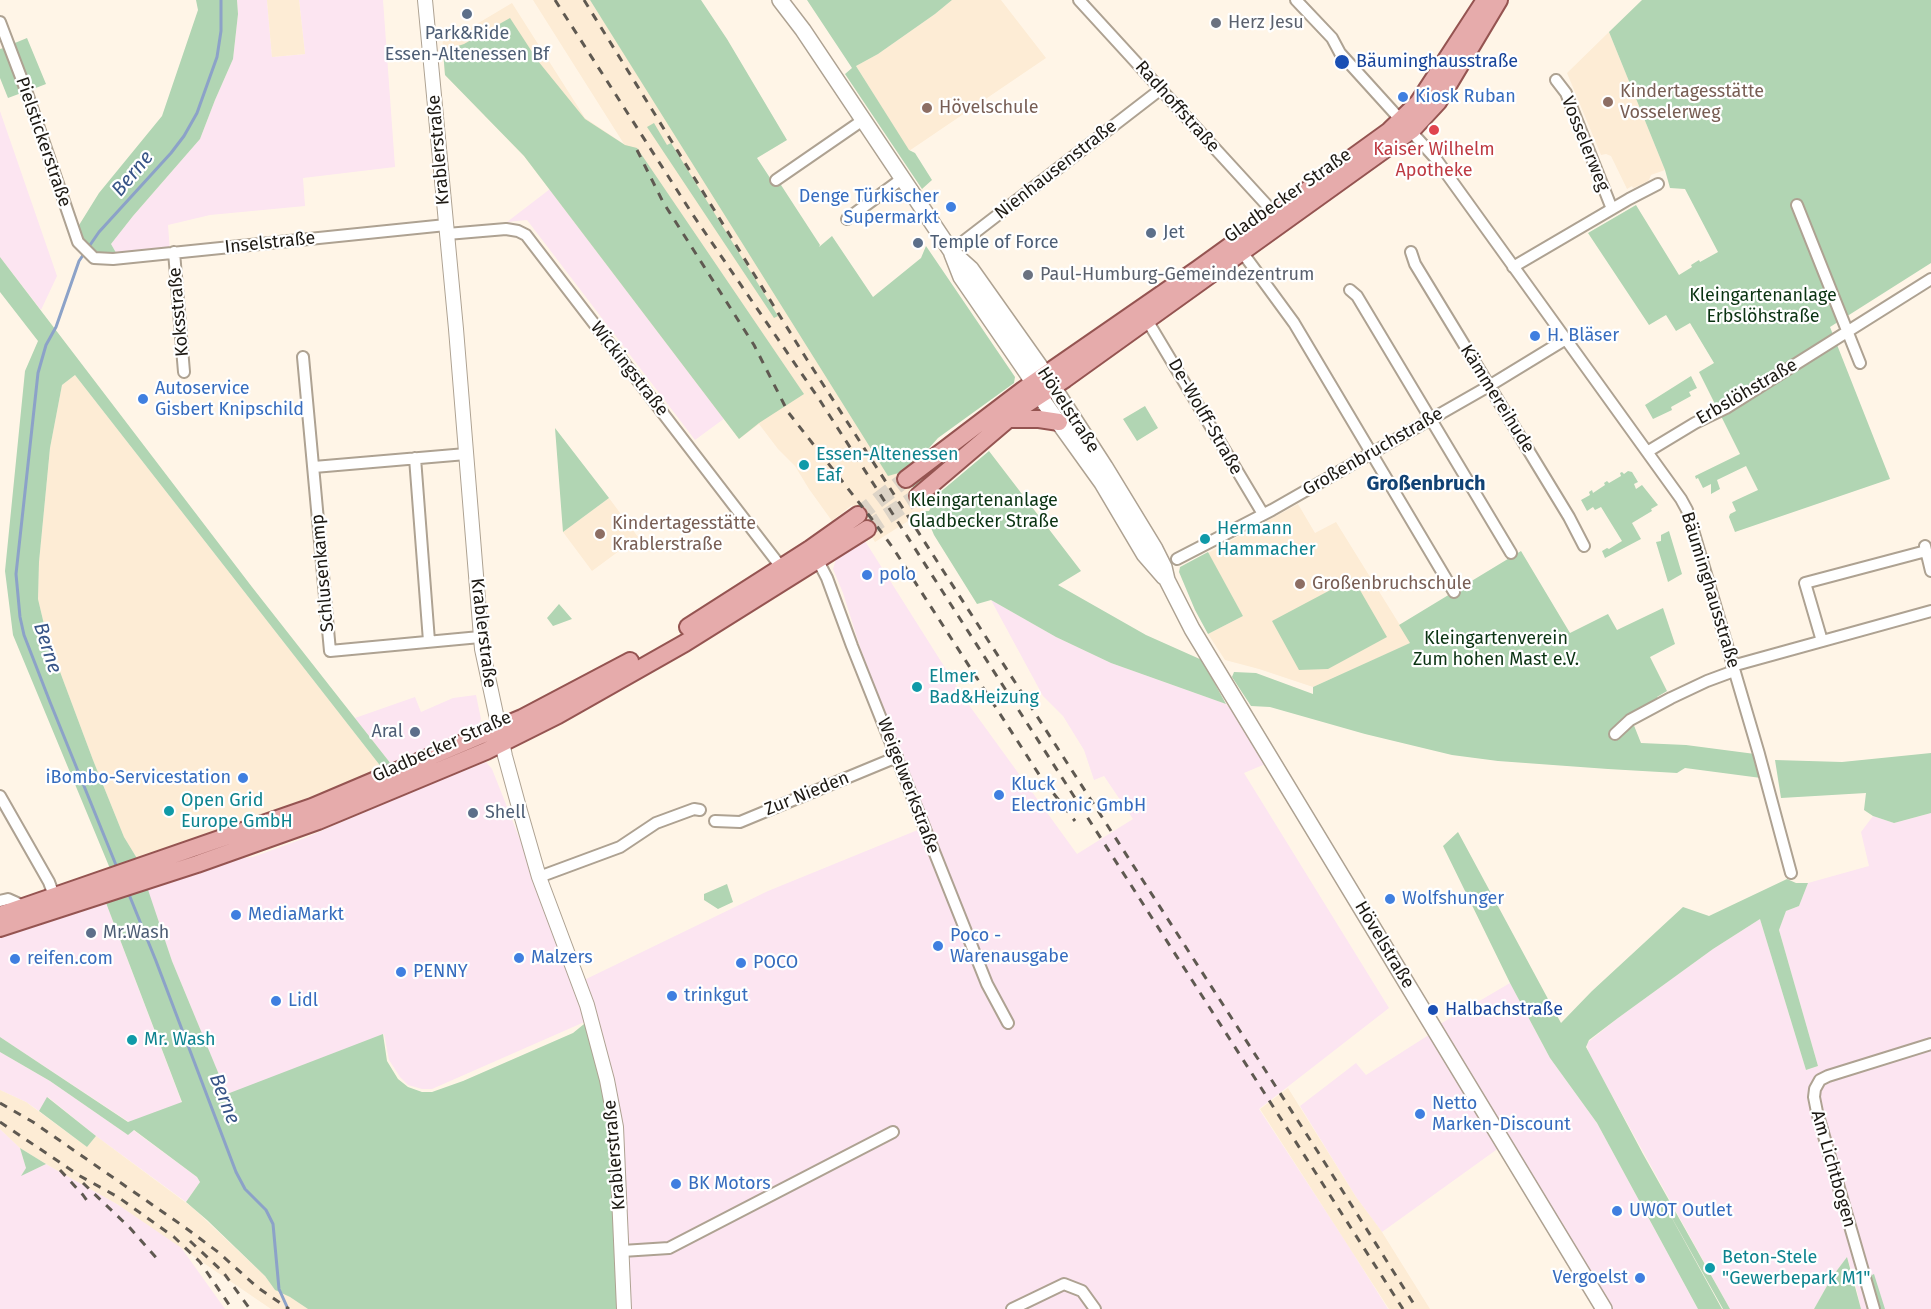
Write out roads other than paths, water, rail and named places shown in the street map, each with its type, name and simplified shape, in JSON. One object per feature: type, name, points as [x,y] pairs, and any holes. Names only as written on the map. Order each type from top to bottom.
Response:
[{"type":"main road","name":"Hövelstraße","points":[[780,0],[803,30],[951,251],[971,269],[1043,385],[1105,467],[1155,549],[1164,567],[1167,580]]},
{"type":"main road","name":"Gladbecker Straße","points":[[906,478],[1043,385],[1147,320],[1242,252],[1407,124],[1418,103],[1485,0]]},
{"type":"main road","name":"Gladbecker Straße","points":[[918,496],[1008,419],[1043,385],[1365,149],[1407,124],[1426,116],[1448,86],[1499,0]]},
{"type":"main road","name":"Hövelstraße","points":[[1043,385],[1059,422],[1102,483],[1144,554],[1167,580],[1210,658],[1604,1309]]},
{"type":"main road","points":[[1008,419],[1039,419],[1059,422]]},
{"type":"main road","name":"Gladbecker Straße","points":[[0,928],[56,903],[133,877],[252,829],[558,715],[685,643],[862,522]]},
{"type":"main road","name":"Gladbecker Straße","points":[[133,877],[318,822],[501,735],[582,687],[666,642],[781,567],[814,555]]},
{"type":"main road","points":[[318,822],[321,803]]},
{"type":"main road","name":"Gladbecker Straße","points":[[0,915],[21,908],[56,903]]},
{"type":"street","name":"Krablerstraße","points":[[425,0],[447,230],[480,637],[520,811],[539,877],[587,1005],[607,1080],[616,1127],[624,1309]]},
{"type":"street","name":"Radhoffstraße","points":[[1079,0],[1275,214]]},
{"type":"street","name":"Bäuminghausstraße","points":[[1296,0],[1332,38],[1340,52],[1436,159],[1681,499],[1687,510],[1791,873]]},
{"type":"street","name":"Pielstickerstraße","points":[[0,22],[78,242],[94,258]]},
{"type":"street","name":"Vosselerweg","points":[[1556,80],[1566,93],[1612,209]]},
{"type":"street","name":"Nienhausenstraße","points":[[951,251],[1161,89]]},
{"type":"street","points":[[776,180],[863,120]]},
{"type":"street","points":[[847,219],[903,178]]},
{"type":"street","name":"Vosselerweg","points":[[1513,267],[1658,184]]},
{"type":"street","points":[[1797,205],[1860,363]]},
{"type":"street","name":"Wickingstraße","points":[[447,230],[506,229],[518,231],[526,236],[781,567]]},
{"type":"street","name":"Inselstraße","points":[[94,258],[113,260],[174,252],[447,230]]},
{"type":"street","name":"Koksstraße","points":[[174,252],[184,372]]},
{"type":"street","points":[[1242,252],[1294,323],[1454,592]]},
{"type":"street","name":"Kämmereihude","points":[[1411,252],[1419,272],[1569,517],[1584,546]]},
{"type":"street","name":"Erbslöhstraße","points":[[1647,452],[1695,423],[1726,408],[1931,279]]},
{"type":"street","points":[[1350,290],[1357,296],[1511,552]]},
{"type":"street","name":"De-Wolff-Straße","points":[[1147,320],[1263,514]]},
{"type":"street","name":"Großenbruchstraße","points":[[1177,559],[1263,514],[1431,419],[1566,339]]},
{"type":"street","name":"Schlusenkamp","points":[[303,357],[330,651],[480,637]]},
{"type":"street","points":[[314,466],[466,454]]},
{"type":"street","points":[[415,458],[429,641]]},
{"type":"street","points":[[1822,641],[1805,583],[1925,549],[1931,571]]},
{"type":"street","name":"Weigelwerkstraße","points":[[814,555],[827,578],[844,620],[852,646],[980,967],[1008,1023]]},
{"type":"street","points":[[1615,734],[1630,720],[1733,668],[1931,611]]},
{"type":"street","name":"Zur Nieden","points":[[715,821],[740,822],[897,757]]},
{"type":"street","points":[[0,796],[49,882],[56,903]]},
{"type":"street","points":[[539,877],[620,847],[656,823],[694,809],[699,810]]},
{"type":"street","points":[[0,901],[8,899],[17,903],[21,908]]},
{"type":"street","name":"Am Lichtbogen","points":[[1874,1309],[1814,1097],[1817,1084],[1828,1076],[1931,1044]]},
{"type":"street","points":[[622,1251],[669,1248],[893,1132]]},
{"type":"street","points":[[1012,1309],[1064,1284],[1082,1291],[1095,1309]]},
{"type":"waterway","name":"Berne","points":[[118,870],[24,635],[20,617],[16,574],[38,373],[46,345],[56,327],[79,261],[99,232],[171,153],[197,113],[217,57],[221,31],[221,0]]},
{"type":"waterway","name":"Berne","points":[[128,892],[236,1172],[245,1189],[266,1210],[273,1224],[279,1289],[288,1309]]},
{"type":"tunnel","points":[[858,515],[906,479]]},
{"type":"tunnel","points":[[867,529],[918,496]]},
{"type":"railway","points":[[555,0],[693,215],[819,399],[1403,1309]]},
{"type":"railway","points":[[584,0],[806,358],[1417,1309]]},
{"type":"railway","points":[[637,150],[663,202],[754,345],[788,412],[893,548],[1040,776],[1075,821]]},
{"type":"railway","points":[[0,1103],[33,1122],[183,1226],[218,1252],[257,1287],[289,1309]]},
{"type":"railway","points":[[0,1122],[80,1176],[118,1197],[174,1237],[200,1262],[232,1309]]},
{"type":"railway","points":[[60,1170],[90,1205]]},
{"type":"railway","points":[[83,1183],[130,1228],[160,1262]]},
{"type":"railway","points":[[190,1241],[223,1272],[250,1309]]},
{"type":"place","name":"Park&Ride Essen-Altenessen Bf","points":[[467,14]]},
{"type":"place","name":"Herz Jesu","points":[[1216,23]]},
{"type":"place","name":"Bäuminghausstraße","points":[[1342,62]]},
{"type":"place","name":"Kiosk Ruban","points":[[1403,97]]},
{"type":"place","name":"Kindertagesstätte Vosselerweg","points":[[1608,102]]},
{"type":"place","name":"Hövelschule","points":[[927,108]]},
{"type":"place","name":"Kaiser Wilhelm Apotheke","points":[[1434,130]]},
{"type":"place","name":"Denge Türkischer Supermarkt","points":[[951,207]]},
{"type":"place","name":"Jet","points":[[1151,233]]},
{"type":"place","name":"Temple of Force","points":[[918,243]]},
{"type":"place","name":"Paul-Humburg-Gemeindezentrum","points":[[1028,275]]},
{"type":"place","name":"H. Bläser","points":[[1535,336]]},
{"type":"place","name":"Autoservice Gisbert Knipschild","points":[[143,399]]},
{"type":"place","name":"Essen-Altenessen Eaf","points":[[804,465]]},
{"type":"place","name":"Kindertagesstätte Krablerstraße","points":[[600,534]]},
{"type":"place","name":"Hermann Hammacher","points":[[1205,539]]},
{"type":"place","name":"polo","points":[[867,575]]},
{"type":"place","name":"Großenbruchschule","points":[[1300,584]]},
{"type":"place","name":"Elmer Bad&Heizung","points":[[917,687]]},
{"type":"place","name":"Aral","points":[[415,732]]},
{"type":"place","name":"iBombo-Servicestation","points":[[243,778]]},
{"type":"place","name":"Kluck Electronic GmbH","points":[[999,795]]},
{"type":"place","name":"Open Grid Europe GmbH","points":[[169,811]]},
{"type":"place","name":"Shell","points":[[473,813]]},
{"type":"place","name":"Wolfshunger","points":[[1390,899]]},
{"type":"place","name":"MediaMarkt","points":[[236,915]]},
{"type":"place","name":"Mr.Wash","points":[[91,933]]},
{"type":"place","name":"Poco - Warenausgabe","points":[[938,946]]},
{"type":"place","name":"Malzers","points":[[519,958]]},
{"type":"place","name":"reifen.com","points":[[15,959]]},
{"type":"place","name":"POCO","points":[[741,963]]},
{"type":"place","name":"PENNY","points":[[401,972]]},
{"type":"place","name":"trinkgut","points":[[672,996]]},
{"type":"place","name":"Lidl","points":[[276,1001]]},
{"type":"place","name":"Halbachstraße","points":[[1433,1010]]},
{"type":"place","name":"Mr. Wash","points":[[132,1040]]},
{"type":"place","name":"Netto Marken-Discount","points":[[1420,1114]]},
{"type":"place","name":"BK Motors","points":[[676,1184]]},
{"type":"place","name":"UWOT Outlet","points":[[1617,1211]]},
{"type":"place","name":"Beton-Stele \"Gewerbepark M1\"","points":[[1710,1268]]},
{"type":"place","name":"Vergoelst","points":[[1640,1278]]},
{"type":"district","name":"Großenbruch","points":[[1426,484]]},
{"type":"park label","name":"Kleingartenanlage Erbslöhstraße","points":[[1763,306]]},
{"type":"park label","name":"Kleingartenanlage Gladbecker Straße","points":[[984,511]]},
{"type":"park label","name":"Kleingartenverein Zum hohen Mast e.V.","points":[[1496,649]]}]
